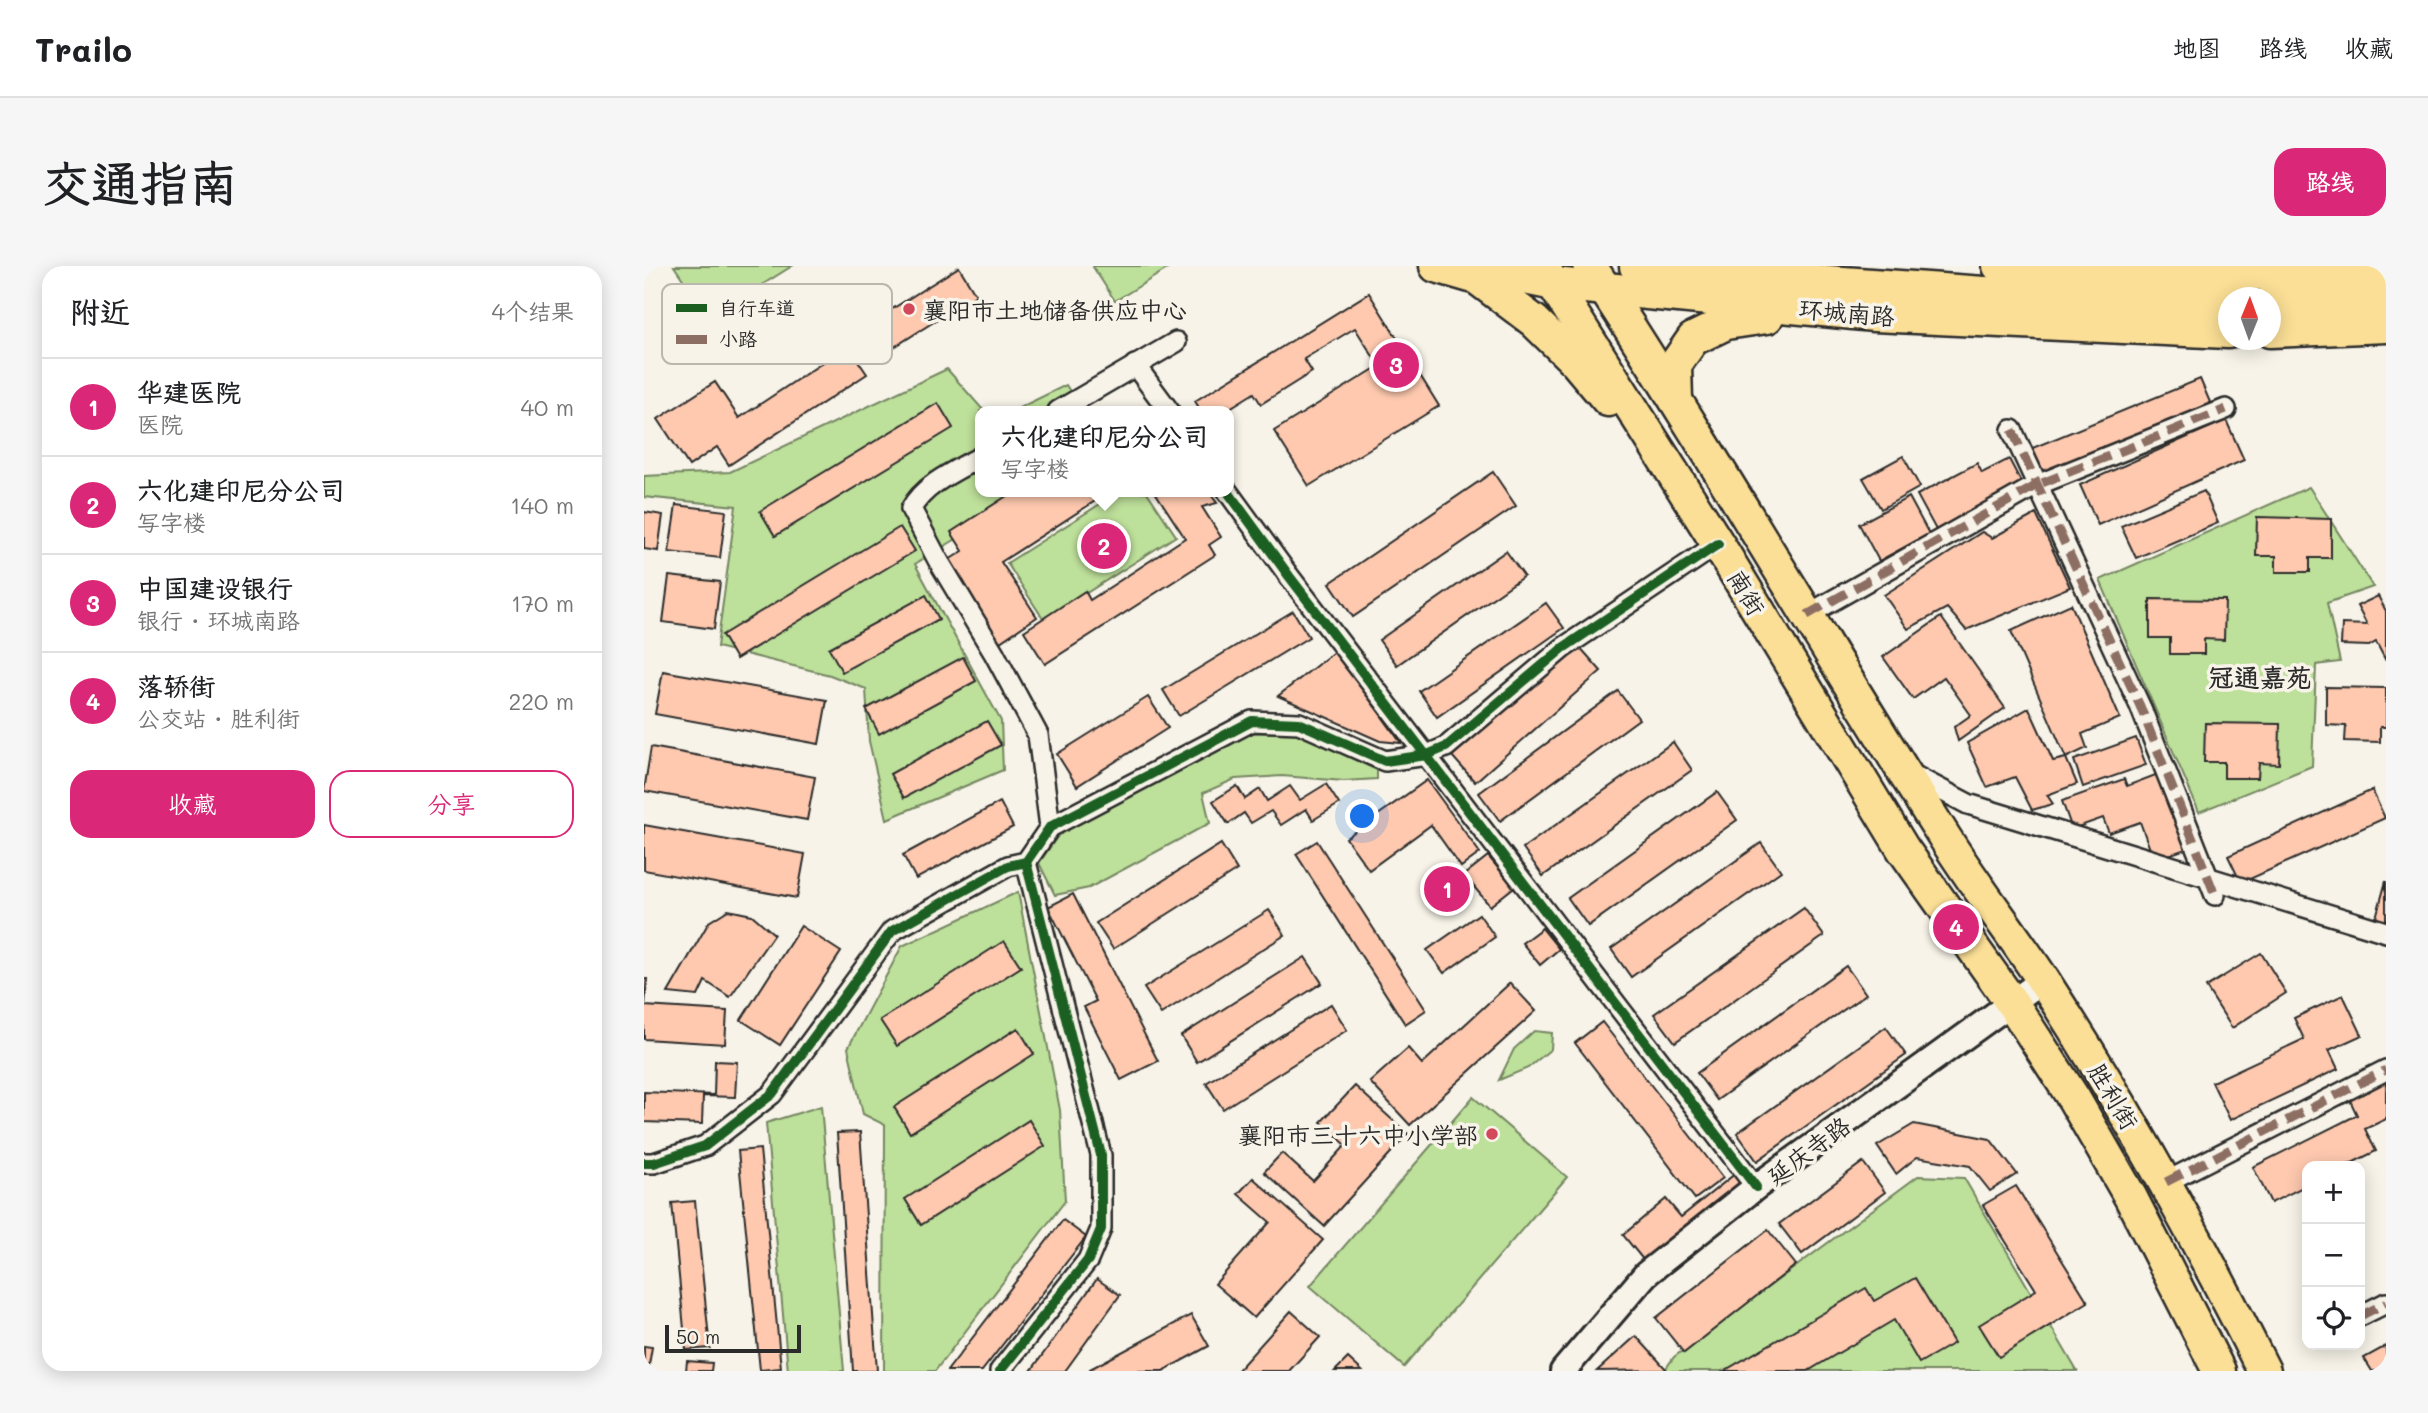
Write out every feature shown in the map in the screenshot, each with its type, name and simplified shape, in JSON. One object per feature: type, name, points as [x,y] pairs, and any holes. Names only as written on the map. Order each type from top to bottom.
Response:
[{"type":"highway","points":[[1436,266],[1477,278],[1534,321],[1576,362],[1682,487]]},
{"type":"highway","name":"环城南路","points":[[1467,266],[1548,275],[1597,277],[1813,309],[1874,315],[2218,332]]},
{"type":"highway","points":[[1636,266],[2040,297],[2218,304]]},
{"type":"highway","points":[[1999,266],[2227,275],[2386,268]]},
{"type":"highway","name":"南街","points":[[1548,275],[1718,544],[1903,849],[2011,1003],[2074,1099],[2131,1198],[2216,1366]]},
{"type":"highway","name":"南街","points":[[1597,277],[1676,400],[1942,834]]},
{"type":"highway","points":[[2281,302],[2386,297]]},
{"type":"highway","points":[[1676,400],[1675,365],[1693,339],[1726,323],[1813,309]]},
{"type":"highway","points":[[2281,331],[2386,326]]},
{"type":"highway","name":"胜利街","points":[[1942,834],[2043,980],[2166,1182],[2264,1371]]},
{"type":"street","points":[[1066,406],[1176,342]]},
{"type":"street","points":[[1135,365],[1165,406]]},
{"type":"street","points":[[1807,615],[2037,485],[2226,409]]},
{"type":"street","points":[[2012,430],[2140,706],[2211,886]]},
{"type":"street","points":[[975,460],[942,479],[915,500],[911,509],[937,560],[994,653],[1038,735],[1050,827]]},
{"type":"street","points":[[1232,497],[1289,576],[1756,1187]]},
{"type":"street","points":[[644,1163],[654,1163],[705,1146],[772,1094],[892,931],[1008,866],[1026,862],[1050,827],[1252,720],[1299,723],[1385,761],[1427,755],[1446,747],[1563,648],[1718,544]]},
{"type":"street","points":[[1903,770],[1968,804],[2211,886],[2386,932]]},
{"type":"street","points":[[1000,1371],[1088,1260],[1101,1229],[1101,1155],[1026,862]]},
{"type":"street","name":"延庆寺路","points":[[1563,1371],[1646,1274],[1756,1187],[2043,980]]},
{"type":"street","points":[[2166,1182],[2386,1070]]},
{"type":"street","points":[[2365,1314],[2386,1303]]},
{"type":"green space","points":[[674,266],[792,266],[763,284],[686,284]]},
{"type":"green space","points":[[1094,266],[1172,266],[1115,301]]},
{"type":"green space","points":[[947,369],[980,406],[975,406],[975,497],[1026,497],[915,564],[1001,721],[1003,770],[887,819],[869,741],[866,689],[830,675],[717,647],[736,506],[644,497],[644,476],[730,472]]},
{"type":"green space","points":[[1066,385],[1079,406],[1023,406]]},
{"type":"green space","points":[[2309,487],[2373,587],[2327,603],[2340,662],[2316,665],[2312,766],[2199,812],[2100,580]]},
{"type":"green space","points":[[1111,497],[1150,497],[1176,536],[1044,620],[1007,563]]},
{"type":"green space","points":[[1295,732],[1377,770],[1377,779],[1344,781],[1282,776],[1235,779],[1203,793],[1210,823],[1089,888],[1055,895],[1039,863],[1062,830],[1251,733]]},
{"type":"green space","points":[[1018,892],[1060,1110],[1065,1201],[935,1371],[884,1371],[885,1125],[863,1114],[848,1048],[902,946]]},
{"type":"green space","points":[[1534,1031],[1552,1033],[1551,1049],[1528,1068],[1499,1080],[1514,1049]]},
{"type":"green space","points":[[1473,1097],[1567,1177],[1404,1367],[1310,1286]]},
{"type":"green space","points":[[821,1106],[844,1371],[788,1371],[766,1123]]},
{"type":"green space","points":[[1918,1176],[1964,1178],[2077,1371],[1664,1371],[1674,1357]]},
{"type":"building","points":[[959,267],[976,295],[892,348],[892,309]]},
{"type":"building","points":[[1369,293],[1439,406],[1309,486],[1274,431],[1379,366],[1355,328],[1304,359],[1312,372],[1261,404],[1254,393],[1233,406],[1198,406],[1195,401]]},
{"type":"building","points":[[821,364],[860,364],[867,374],[729,465],[717,447],[689,466],[658,419],[715,382],[739,418]]},
{"type":"building","points":[[2200,379],[2212,407],[2041,476],[2030,449]]},
{"type":"building","points":[[938,403],[953,428],[775,536],[760,511]]},
{"type":"building","points":[[2226,420],[2244,460],[2098,525],[2080,485]]},
{"type":"building","points":[[1903,456],[1920,487],[1881,509],[1863,478]]},
{"type":"building","points":[[2009,459],[2022,484],[1936,530],[1917,495],[1977,463],[1982,473]]},
{"type":"building","points":[[1493,472],[1516,506],[1353,617],[1330,583]]},
{"type":"building","points":[[2204,491],[2218,523],[2136,558],[2121,526]]},
{"type":"building","points":[[1005,497],[1101,497],[1001,562],[1037,617],[997,644],[944,563],[963,551],[951,532]]},
{"type":"building","points":[[1158,497],[1213,497],[1217,503],[1202,507],[1221,537],[1209,545],[1215,555],[1045,664],[1024,631],[1085,591],[1090,600],[1185,538]]},
{"type":"building","points":[[1909,497],[1929,534],[1879,561],[1859,524]]},
{"type":"building","points":[[676,505],[726,511],[720,558],[669,552]]},
{"type":"building","points":[[644,512],[663,515],[658,551],[644,549]]},
{"type":"building","points":[[2036,514],[2070,587],[1966,630],[1947,608],[1908,629],[1884,595],[1982,532],[1992,538]]},
{"type":"building","points":[[2257,517],[2331,519],[2331,558],[2310,558],[2310,572],[2276,572],[2276,556],[2256,556]]},
{"type":"building","points":[[900,527],[915,551],[736,659],[722,635]]},
{"type":"building","points":[[1506,551],[1524,576],[1397,665],[1379,640]]},
{"type":"building","points":[[669,576],[720,582],[714,629],[663,622]]},
{"type":"building","points":[[926,595],[939,619],[842,672],[829,648]]},
{"type":"building","points":[[2378,596],[2386,611],[2386,661],[2376,642],[2369,646],[2341,645],[2342,624],[2367,625],[2357,606]]},
{"type":"building","points":[[2150,599],[2225,600],[2224,640],[2204,639],[2204,654],[2170,654],[2170,638],[2150,638]]},
{"type":"building","points":[[1546,603],[1564,628],[1437,717],[1419,691]]},
{"type":"building","points":[[2071,604],[2120,718],[2082,734],[2087,748],[2066,758],[2011,631]]},
{"type":"building","points":[[1293,611],[1309,637],[1179,716],[1163,690]]},
{"type":"building","points":[[1941,617],[2005,708],[1958,741],[1954,727],[1971,715],[1944,677],[1913,699],[1883,657]]},
{"type":"building","points":[[1578,645],[1601,671],[1475,782],[1452,756]]},
{"type":"building","points":[[1335,651],[1401,743],[1380,741],[1278,696]]},
{"type":"building","points":[[963,657],[976,681],[879,734],[866,709]]},
{"type":"building","points":[[663,671],[827,700],[819,744],[655,714]]},
{"type":"building","points":[[2326,687],[2386,688],[2386,727],[2380,727],[2380,742],[2345,741],[2346,726],[2326,725]]},
{"type":"building","points":[[1618,691],[1639,719],[1500,821],[1479,793]]},
{"type":"building","points":[[1148,697],[1168,728],[1077,786],[1057,754]]},
{"type":"building","points":[[2029,708],[2053,761],[2066,758],[2077,784],[2047,795],[2053,804],[2032,810],[2015,777],[1987,787],[1967,743]]},
{"type":"building","points":[[987,721],[1001,745],[904,798],[890,774]]},
{"type":"building","points":[[2205,723],[2280,724],[2279,764],[2259,763],[2258,778],[2224,778],[2224,762],[2204,762]]},
{"type":"building","points":[[2136,738],[2146,765],[2083,787],[2074,760]]},
{"type":"building","points":[[1673,742],[1692,770],[1543,876],[1523,848]]},
{"type":"building","points":[[651,747],[815,777],[807,820],[644,791]]},
{"type":"building","points":[[2158,774],[2186,849],[2154,860],[2140,822],[2109,833],[2103,818],[2072,829],[2062,801],[2124,779],[2127,786]]},
{"type":"building","points":[[1427,780],[1480,853],[1461,867],[1431,825],[1369,870],[1346,838]]},
{"type":"building","points":[[1326,784],[1339,804],[1313,820],[1306,809],[1281,825],[1271,811],[1251,823],[1244,813],[1228,824],[1213,801],[1237,786],[1245,799],[1260,789],[1267,801],[1290,786],[1300,800]]},
{"type":"building","points":[[2372,790],[2385,818],[2241,883],[2228,856]]},
{"type":"building","points":[[1717,792],[1737,820],[1588,926],[1568,898]]},
{"type":"building","points":[[1000,802],[1013,827],[916,879],[903,855]]},
{"type":"building","points":[[644,825],[805,854],[797,898],[644,870]]},
{"type":"building","points":[[1317,841],[1426,1010],[1405,1024],[1296,854]]},
{"type":"building","points":[[1761,843],[1781,871],[1631,977],[1611,949]]},
{"type":"building","points":[[1221,844],[1237,870],[1113,949],[1096,923]]},
{"type":"building","points":[[1488,856],[1514,887],[1490,906],[1464,875]]},
{"type":"building","points":[[2386,881],[2386,924],[2375,921]]},
{"type":"building","points":[[1073,894],[1158,1061],[1121,1080],[1084,1007],[1096,1001],[1048,907]]},
{"type":"building","points":[[1804,908],[1824,936],[1675,1042],[1654,1014]]},
{"type":"building","points":[[728,910],[752,915],[774,934],[730,997],[705,981],[698,996],[668,993],[709,922]]},
{"type":"building","points":[[1269,910],[1285,935],[1161,1014],[1144,988]]},
{"type":"building","points":[[1479,914],[1495,937],[1444,973],[1427,950]]},
{"type":"building","points":[[801,926],[841,952],[780,1045],[741,1020]]},
{"type":"building","points":[[1542,928],[1559,949],[1540,965],[1522,943]]},
{"type":"building","points":[[1004,941],[1021,967],[897,1046],[880,1020]]},
{"type":"building","points":[[2261,953],[2286,993],[2232,1028],[2206,987]]},
{"type":"building","points":[[1305,957],[1322,983],[1197,1062],[1181,1036]]},
{"type":"building","points":[[1846,966],[1866,994],[1717,1100],[1697,1073]]},
{"type":"building","points":[[644,979],[647,979],[645,1006],[727,1011],[725,1044],[644,1039]]},
{"type":"building","points":[[1510,983],[1536,1011],[1410,1125],[1370,1082],[1408,1048],[1422,1064]]},
{"type":"building","points":[[2343,995],[2362,1035],[2329,1050],[2338,1069],[2230,1120],[2212,1082],[2304,1039],[2294,1018]]},
{"type":"building","points":[[1331,1004],[1347,1030],[1223,1109],[1206,1083]]},
{"type":"building","points":[[1602,1022],[1723,1178],[1695,1199],[1575,1043]]},
{"type":"building","points":[[1886,1027],[1906,1055],[1757,1161],[1737,1133]]},
{"type":"building","points":[[1018,1028],[1034,1054],[910,1133],[894,1107]]},
{"type":"building","points":[[715,1061],[737,1062],[735,1097],[703,1096],[702,1124],[644,1122],[644,1092],[714,1095]]},
{"type":"building","points":[[2383,1078],[2386,1084],[2386,1119],[2365,1129],[2376,1151],[2356,1161],[2302,1161],[2302,1188],[2271,1203],[2253,1167],[2357,1115],[2348,1096]]},
{"type":"building","points":[[1355,1086],[1408,1134],[1324,1226],[1264,1172],[1282,1153],[1313,1181],[1346,1145],[1321,1122]]},
{"type":"building","points":[[1029,1120],[1045,1146],[921,1225],[905,1199]]},
{"type":"building","points":[[1914,1124],[1990,1139],[2017,1174],[1990,1191],[1970,1166],[1917,1157],[1896,1174],[1877,1146]]},
{"type":"building","points":[[860,1132],[877,1371],[853,1371],[837,1133]]},
{"type":"building","points":[[760,1149],[781,1368],[760,1370],[738,1151]]},
{"type":"building","points":[[1863,1162],[1885,1192],[1802,1254],[1779,1224]]},
{"type":"building","points":[[1736,1173],[1748,1188],[1649,1267],[1623,1235],[1666,1199],[1681,1217]]},
{"type":"building","points":[[1253,1178],[1323,1240],[1254,1318],[1215,1284],[1270,1222],[1238,1194]]},
{"type":"building","points":[[2016,1186],[2088,1302],[1999,1357],[1979,1325],[2036,1290],[1983,1205]]},
{"type":"building","points":[[695,1201],[710,1348],[686,1350],[672,1203]]},
{"type":"building","points":[[1063,1220],[1086,1237],[982,1371],[947,1371]]},
{"type":"building","points":[[1768,1230],[1796,1265],[1684,1353],[1656,1318]]},
{"type":"building","points":[[1915,1278],[1954,1343],[1919,1363],[1894,1320],[1808,1371],[1724,1371],[1866,1288],[1874,1301]]},
{"type":"building","points":[[1097,1279],[1120,1295],[1065,1371],[1031,1371]]},
{"type":"building","points":[[1291,1311],[1320,1337],[1289,1371],[1237,1371]]},
{"type":"building","points":[[1191,1315],[1209,1346],[1163,1371],[1091,1371],[1090,1369]]},
{"type":"building","points":[[1636,1336],[1667,1370],[1597,1371]]},
{"type":"building","points":[[644,1346],[652,1347],[648,1371],[644,1371]]},
{"type":"building","points":[[2386,1346],[2386,1371],[2372,1371],[2364,1358]]},
{"type":"building","points":[[1348,1358],[1362,1371],[1335,1371]]},
{"type":"building","points":[[687,1361],[712,1363],[711,1371],[686,1371]]},
{"type":"marked path","points":[[1807,615],[2037,485],[2226,409]]},
{"type":"marked path","points":[[2012,430],[2140,706],[2215,895]]},
{"type":"marked path","points":[[2166,1182],[2386,1070]]},
{"type":"marked path","points":[[2365,1314],[2386,1303]]},
{"type":"cycle path","points":[[1232,497],[1289,576],[1756,1187]]},
{"type":"cycle path","points":[[644,1163],[654,1163],[705,1146],[772,1094],[892,931],[1008,866],[1026,862],[1050,827],[1252,721],[1299,723],[1385,761],[1427,755],[1446,747],[1563,648],[1718,544]]},
{"type":"cycle path","points":[[1000,1371],[1088,1260],[1101,1229],[1101,1155],[1026,862]]},
{"type":"place","name":"襄阳市土地储备供应中心","points":[[909,309]]},
{"type":"place","name":"中国建设银行","points":[[1396,365]]},
{"type":"place","name":"六化建印尼分公司","points":[[1104,546]]},
{"type":"place","name":"华建医院","points":[[1447,889]]},
{"type":"place","name":"落轿街","points":[[1956,927]]},
{"type":"place","name":"襄阳市三十六中小学部","points":[[1492,1134]]},
{"type":"district","name":"冠通嘉苑","points":[[2260,677]]}]
